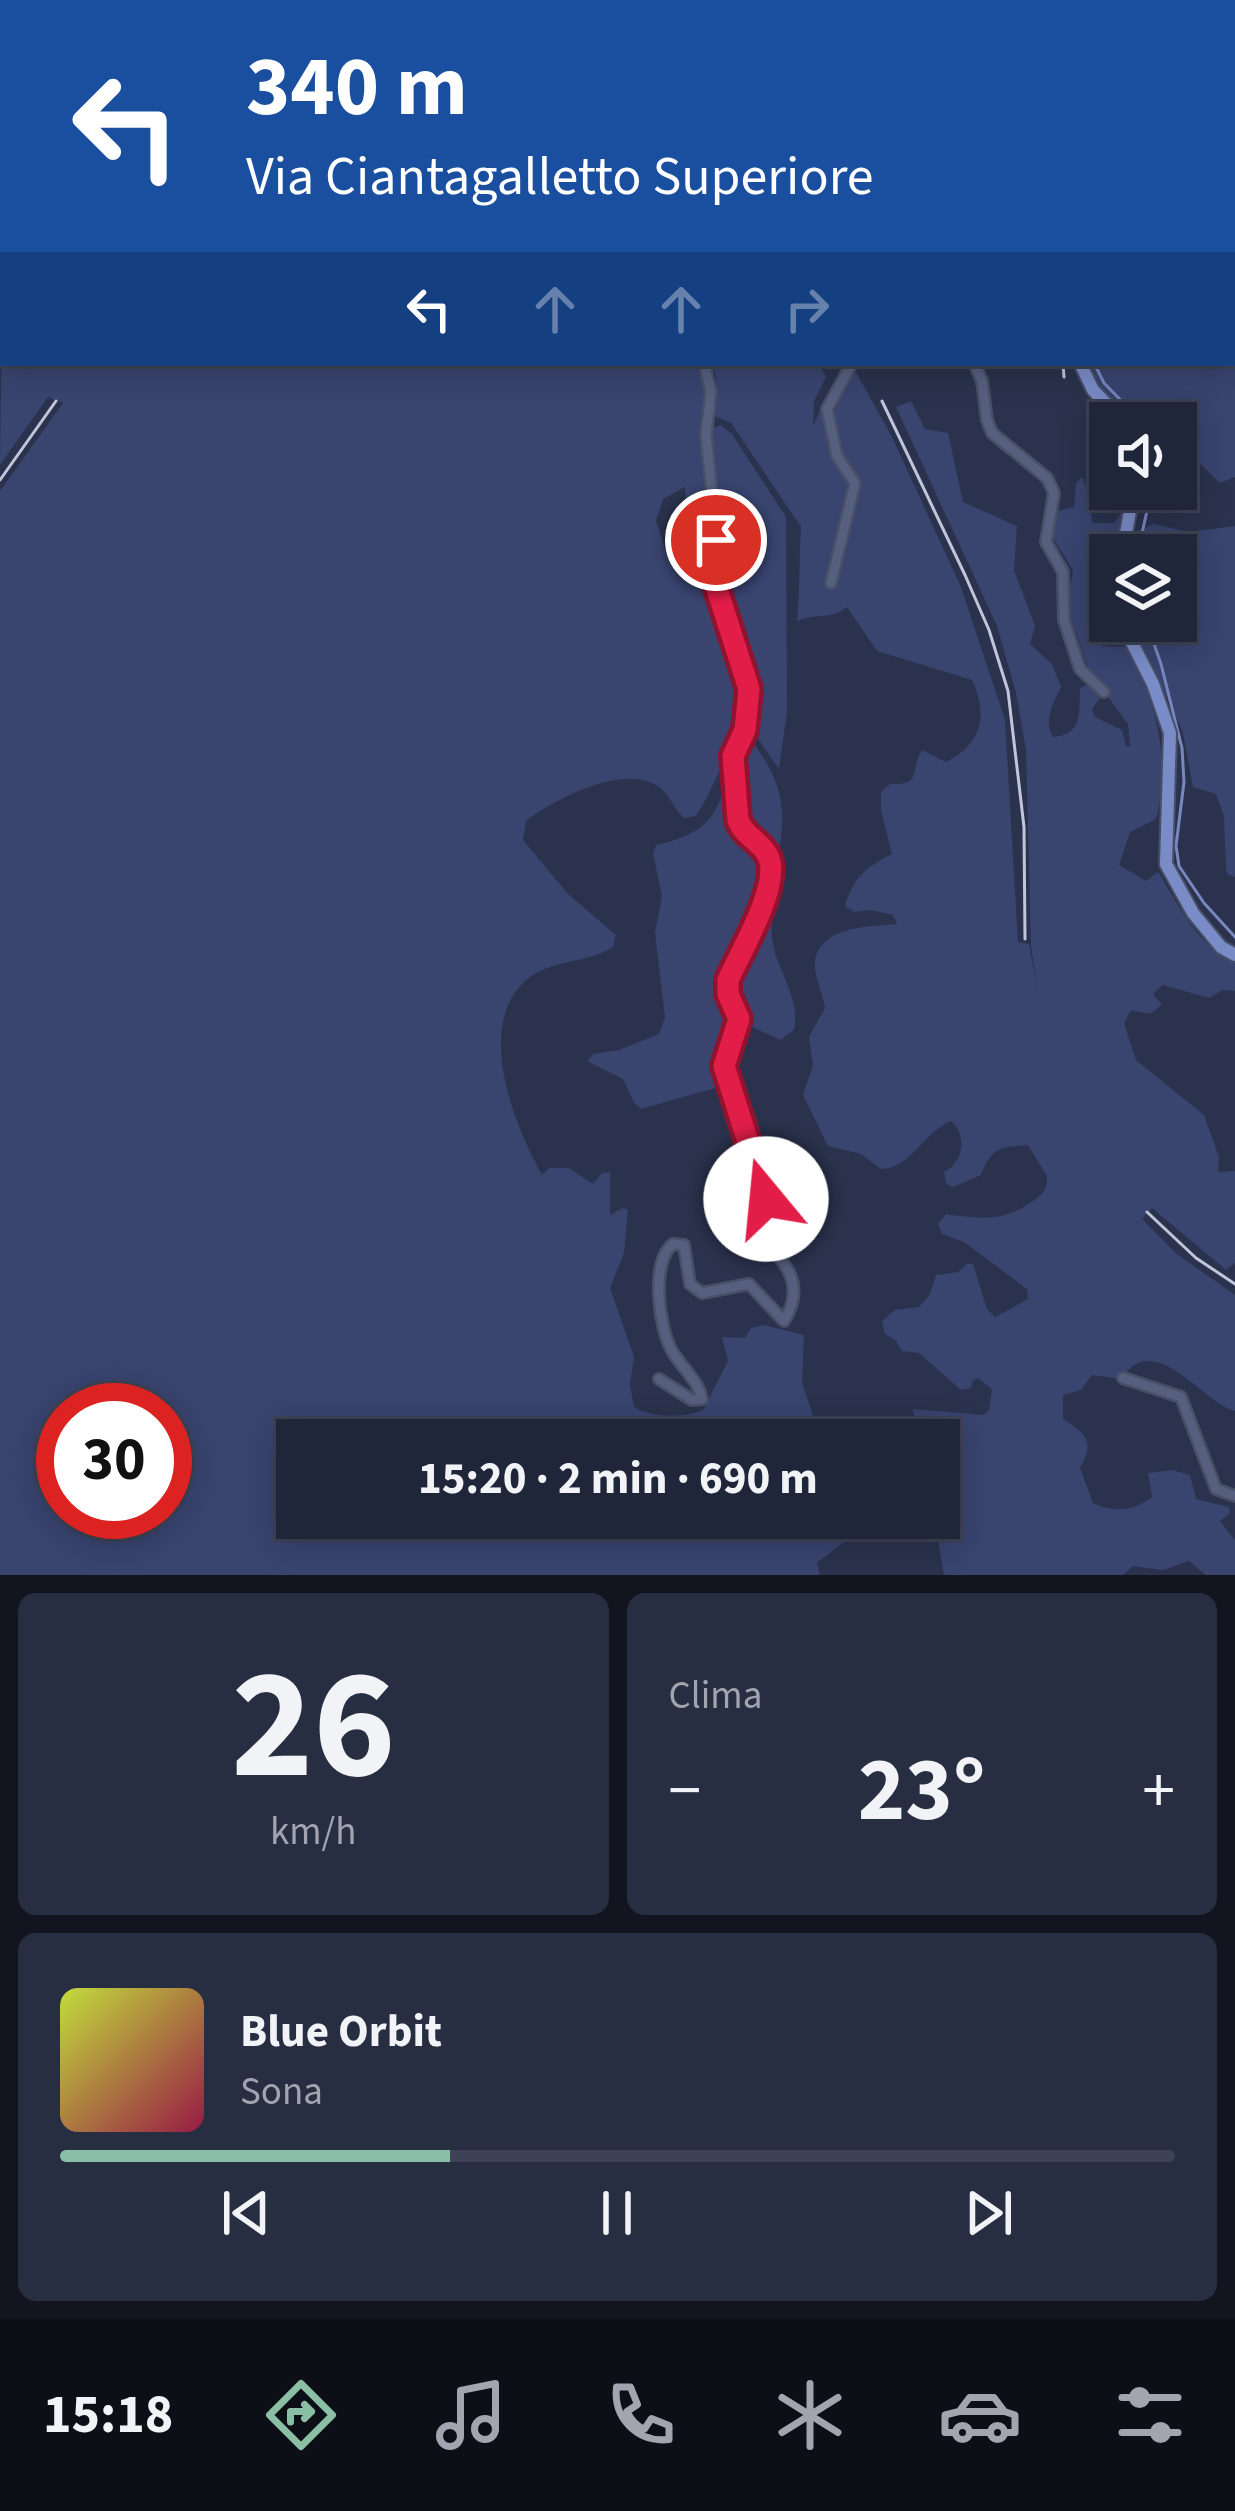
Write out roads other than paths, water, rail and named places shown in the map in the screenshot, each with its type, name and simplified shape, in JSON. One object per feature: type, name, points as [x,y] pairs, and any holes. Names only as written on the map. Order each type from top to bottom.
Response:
[{"type":"main road","points":[[1082,366],[1105,402]]},
{"type":"main road","points":[[1132,642],[1170,734],[1166,864],[1193,914],[1221,947],[1235,955]]},
{"type":"street","points":[[705,366],[711,392],[706,434],[716,586],[749,689],[745,730],[724,771]]},
{"type":"street","points":[[831,583],[855,483],[837,456],[827,409],[849,366]]},
{"type":"street","points":[[975,366],[992,434],[1047,478],[1054,493],[1046,542],[1064,572],[1066,627],[1080,669],[1104,692]]},
{"type":"street","points":[[659,1379],[692,1400],[702,1399],[665,1333],[659,1271],[662,1256],[673,1244],[685,1245],[690,1283],[702,1293],[749,1285],[784,1321],[794,1288],[779,1253],[754,1238],[766,1199],[724,1066],[739,1019],[728,994],[728,980],[772,873],[768,855],[738,820],[733,756]]},
{"type":"street","points":[[1123,1378],[1181,1397],[1216,1489],[1235,1496]]},
{"type":"waterway","points":[[1096,366],[1123,402]]},
{"type":"waterway","points":[[1142,534],[1147,510]]},
{"type":"waterway","points":[[1153,642],[1182,748],[1179,866],[1235,937]]},
{"type":"railway","points":[[1063,366],[1064,377]]},
{"type":"railway","points":[[0,480],[56,401]]},
{"type":"railway","points":[[882,401],[989,630],[1008,691],[1024,827],[1025,939]]},
{"type":"railway","points":[[1147,1212],[1196,1258],[1235,1284]]}]
